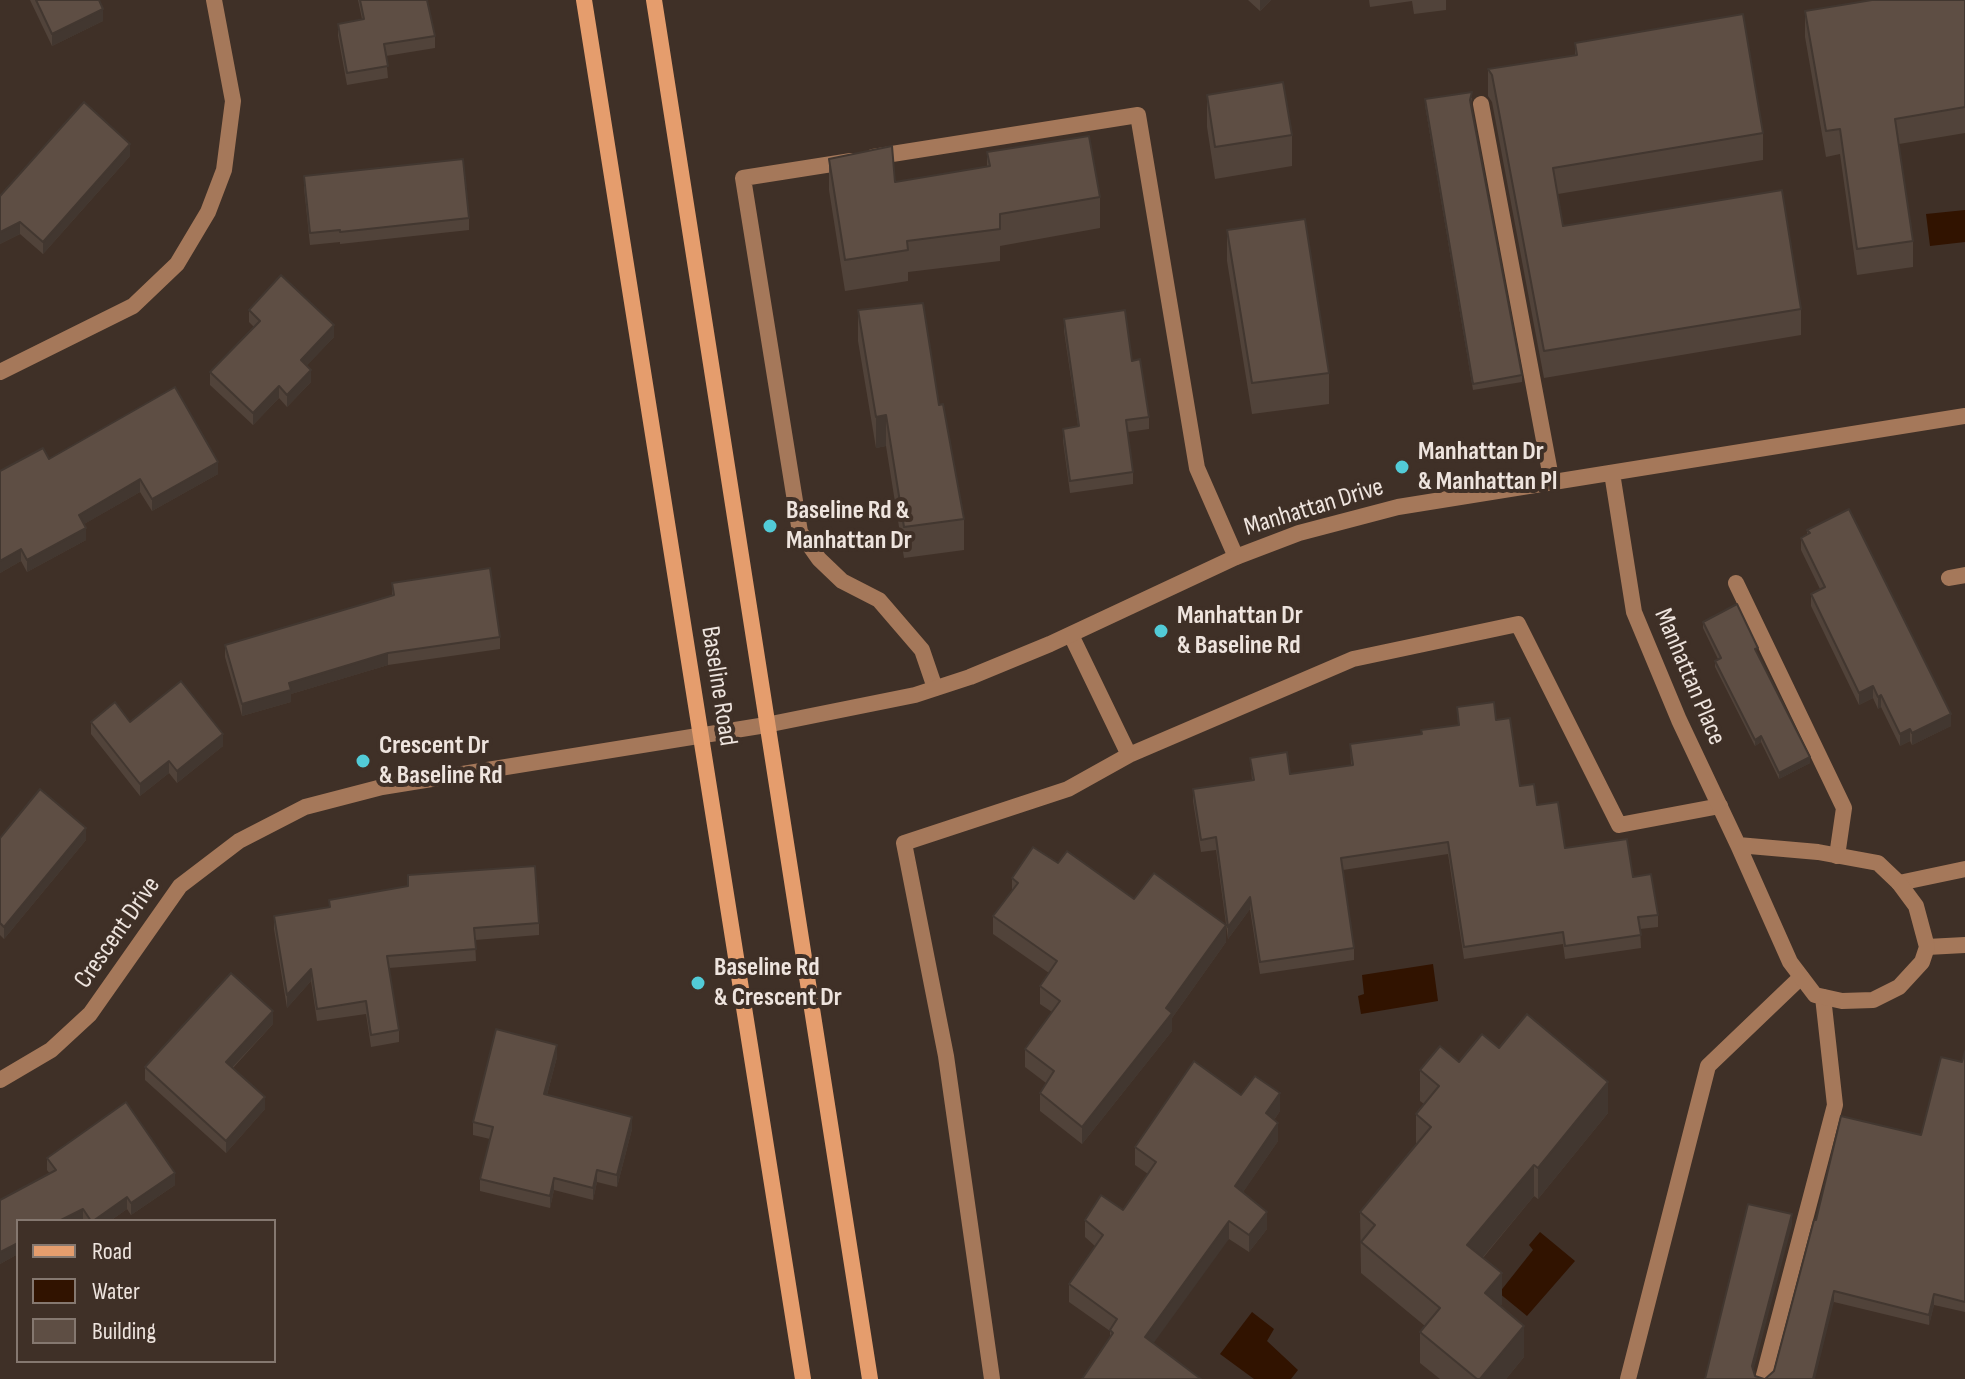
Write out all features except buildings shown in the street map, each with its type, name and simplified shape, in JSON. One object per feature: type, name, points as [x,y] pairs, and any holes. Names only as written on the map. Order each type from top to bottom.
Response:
[{"type":"main road","name":"Baseline Road","points":[[584,0],[803,1379]]},
{"type":"main road","name":"Baseline Road","points":[[654,0],[870,1379]]},
{"type":"street","points":[[0,372],[133,306],[177,264],[208,212],[224,170],[233,101],[214,0]]},
{"type":"street","points":[[1481,104],[1552,483]]},
{"type":"street","points":[[935,688],[922,650],[879,600],[842,581],[819,559],[800,532],[743,178],[1138,115],[1197,468],[1236,557]]},
{"type":"street","name":"Manhattan Drive","points":[[702,735],[856,709],[970,677],[1071,635],[1236,557],[1299,533],[1398,507],[1965,416]]},
{"type":"street","name":"Manhattan Place","points":[[1612,473],[1634,612],[1679,720],[1790,962],[1815,995],[1823,997]]},
{"type":"street","points":[[1736,583],[1844,808],[1837,856]]},
{"type":"street","points":[[992,1379],[946,1056],[904,843],[1068,789],[1129,755],[1353,659],[1518,624],[1619,825],[1720,806]]},
{"type":"street","points":[[1071,635],[1129,755]]},
{"type":"street","name":"Crescent Drive","points":[[0,1080],[51,1050],[90,1014],[180,886],[239,841],[305,807],[382,787],[702,735]]},
{"type":"street","points":[[1738,845],[1878,863],[1899,883],[1916,906],[1927,947],[1922,962],[1899,987],[1873,1000],[1842,1001],[1823,997],[1835,1105],[1763,1379]]},
{"type":"street","points":[[1899,883],[1965,869]]},
{"type":"street","points":[[1927,947],[1965,945]]},
{"type":"street","points":[[1628,1379],[1708,1066],[1801,977]]},
{"type":"water","points":[[1965,210],[1965,242],[1930,246],[1926,214]]},
{"type":"water","points":[[1433,964],[1438,1001],[1361,1014],[1358,996],[1364,994],[1362,975]]},
{"type":"water","points":[[1540,1232],[1575,1261],[1527,1316],[1499,1293],[1533,1250],[1529,1245]]},
{"type":"water","points":[[1252,1312],[1274,1329],[1267,1341],[1298,1370],[1291,1379],[1254,1379],[1220,1354]]},
{"type":"place","name":"Manhattan Dr & Manhattan Pl","points":[[1402,467]]},
{"type":"place","name":"Baseline Rd & Manhattan Dr","points":[[770,526]]},
{"type":"place","name":"Manhattan Dr & Baseline Rd","points":[[1161,631]]},
{"type":"place","name":"Crescent Dr & Baseline Rd","points":[[363,761]]},
{"type":"place","name":"Baseline Rd & Crescent Dr","points":[[698,983]]}]
